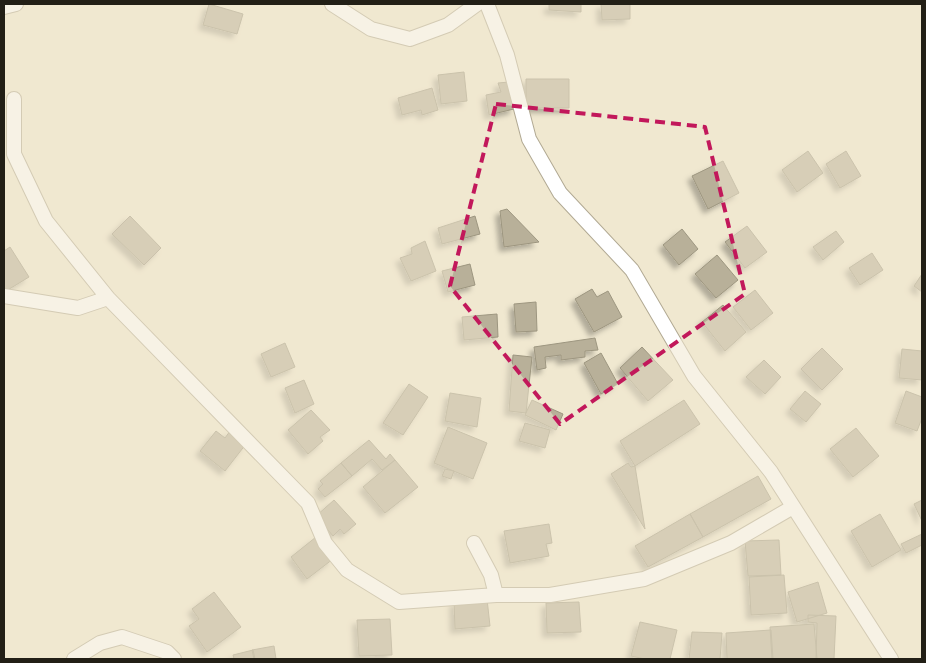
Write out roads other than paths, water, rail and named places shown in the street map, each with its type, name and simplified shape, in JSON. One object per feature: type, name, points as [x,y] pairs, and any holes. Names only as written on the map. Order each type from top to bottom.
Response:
[{"type":"street","points":[[4,7],[16,4]]},
{"type":"street","points":[[332,4],[371,29],[410,39],[448,25],[477,4]]},
{"type":"street","points":[[487,4],[506,55],[529,139],[560,193],[632,270],[694,376],[771,472],[891,659]]},
{"type":"street","points":[[14,99],[14,154],[46,221],[108,298],[308,503],[326,543],[347,570],[399,602],[496,595],[550,595],[644,579],[731,543],[794,507]]},
{"type":"street","points":[[4,296],[78,308],[108,298]]},
{"type":"street","points":[[474,543],[491,575],[496,595]]},
{"type":"street","points":[[74,659],[100,643],[122,637],[167,652],[174,659]]}]
